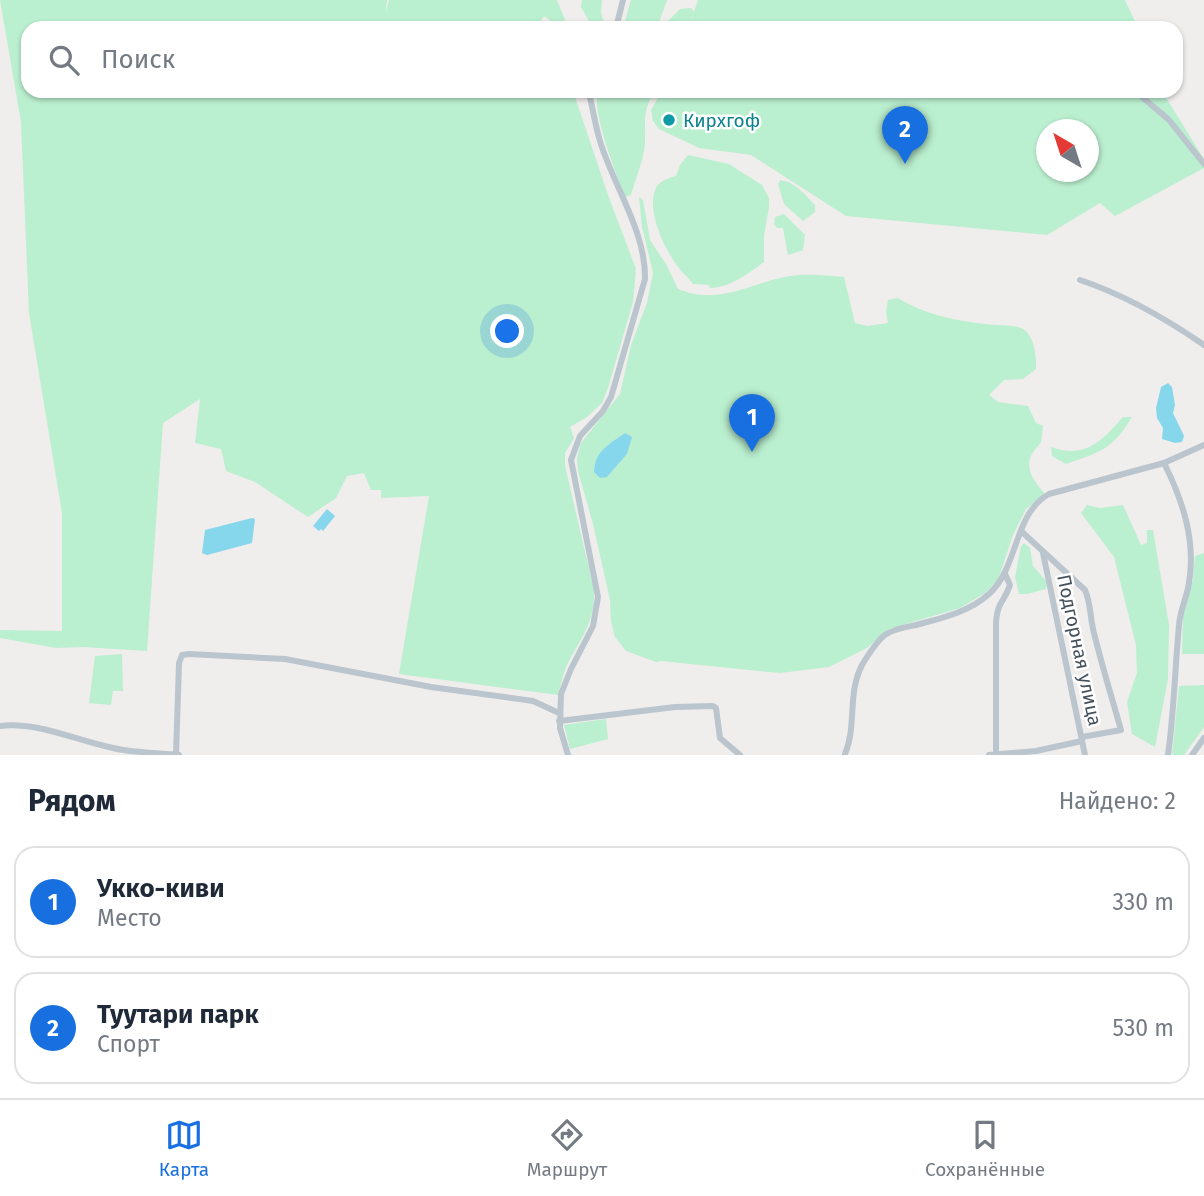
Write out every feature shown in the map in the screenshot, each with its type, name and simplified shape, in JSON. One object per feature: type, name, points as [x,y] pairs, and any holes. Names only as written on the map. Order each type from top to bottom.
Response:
[{"type":"street","points":[[618,21],[623,0]]},
{"type":"street","points":[[568,755],[559,717],[566,681],[593,626],[598,597],[573,477],[572,453],[580,436],[603,411],[611,397],[645,279],[639,242],[599,140],[590,98]]},
{"type":"street","points":[[1143,98],[1169,120],[1204,164]]},
{"type":"street","points":[[1080,281],[1108,290],[1161,315],[1204,345]]},
{"type":"street","points":[[843,755],[850,743],[852,693],[862,666],[883,637],[888,633],[967,609],[991,593],[1005,574],[1021,531],[1031,510],[1041,498],[1164,463],[1204,445]]},
{"type":"street","points":[[1164,463],[1181,502],[1190,537],[1191,563],[1189,585],[1180,616],[1168,755]]},
{"type":"street","points":[[1005,574],[1010,585],[997,607],[993,754],[1030,752],[1121,730],[1100,657],[1085,590],[1021,531]]},
{"type":"street","name":"Подгорная улица","points":[[1043,551],[1086,755]]},
{"type":"street","points":[[0,726],[17,725],[38,729],[140,754],[178,755],[179,663],[182,655],[189,654],[285,659],[431,687],[533,701],[559,717],[713,706],[716,708],[720,738],[740,755]]},
{"type":"street","points":[[1192,755],[1204,738]]},
{"type":"green space","points":[[0,0],[387,0],[386,12],[389,0],[557,0],[564,21],[551,21],[544,16],[541,21],[21,21],[21,98],[575,98],[636,269],[633,302],[608,388],[602,403],[587,417],[570,427],[574,438],[565,453],[565,466],[594,590],[594,601],[590,620],[566,667],[558,695],[399,674],[429,496],[381,498],[381,490],[371,490],[364,473],[347,476],[336,498],[308,517],[255,482],[226,471],[221,449],[195,443],[200,399],[163,423],[147,651],[56,648],[0,638],[0,630],[62,631],[62,513],[29,313],[21,122]]},
{"type":"green space","points":[[582,0],[602,0],[603,21],[589,21],[581,7]]},
{"type":"green space","points":[[631,0],[667,0],[660,21],[625,21]]},
{"type":"green space","points":[[698,0],[1125,0],[1135,21],[691,21],[693,13],[690,21],[668,21],[680,9],[691,8],[694,12]]},
{"type":"green space","points":[[652,98],[646,113],[644,151],[631,195],[625,197],[601,128],[597,100]]},
{"type":"green space","points":[[658,98],[1166,98],[1204,159],[1204,168],[1115,216],[1100,203],[1047,235],[846,216],[751,155],[699,148],[659,129],[653,121],[651,110]]},
{"type":"green space","points":[[688,155],[729,164],[762,185],[769,198],[764,262],[738,279],[717,287],[693,284],[682,272],[668,251],[655,217],[653,206],[657,186],[676,176]]},
{"type":"green space","points":[[780,180],[799,189],[815,205],[815,212],[803,221],[784,204],[778,184]]},
{"type":"green space","points":[[639,197],[643,200],[650,240],[678,289],[692,293],[719,295],[791,276],[844,277],[855,323],[867,326],[888,323],[888,300],[898,298],[940,316],[975,323],[1015,326],[1027,332],[1034,347],[1036,369],[1023,379],[1004,380],[989,395],[998,402],[1028,406],[1036,423],[1043,426],[1041,443],[1029,462],[1031,475],[1045,494],[1026,509],[1013,535],[998,580],[985,593],[960,608],[889,629],[867,648],[829,667],[780,673],[656,662],[626,651],[615,637],[611,622],[610,600],[577,458],[581,443],[620,394],[631,345],[647,303],[653,273],[642,227]],"holes":[[[625,433],[627,454],[607,477],[594,469],[601,452]]]},
{"type":"green space","points":[[784,214],[805,235],[803,250],[788,255],[783,228],[777,228],[774,224],[775,217]]},
{"type":"green space","points":[[1123,417],[1132,417],[1118,437],[1104,448],[1066,464],[1052,456],[1051,447],[1074,451],[1092,446]]},
{"type":"green space","points":[[1087,505],[1100,508],[1123,505],[1141,545],[1147,543],[1147,530],[1153,530],[1169,625],[1168,679],[1155,747],[1132,734],[1127,702],[1137,673],[1136,645],[1114,557],[1081,513]]},
{"type":"green space","points":[[1024,543],[1030,548],[1033,566],[1047,582],[1046,589],[1019,594],[1015,577],[1021,546]]},
{"type":"green space","points":[[1204,553],[1204,654],[1182,654],[1183,616],[1193,580],[1195,556]]},
{"type":"green space","points":[[122,654],[123,691],[113,691],[111,705],[89,703],[95,656]]},
{"type":"green space","points":[[1204,685],[1204,727],[1184,755],[1172,755],[1179,686]]},
{"type":"green space","points":[[606,719],[608,739],[570,749],[564,725]]},
{"type":"water","points":[[1168,383],[1172,387],[1175,405],[1173,413],[1184,436],[1182,442],[1162,439],[1163,428],[1157,418],[1156,408],[1161,387]]},
{"type":"water","points":[[625,433],[632,437],[627,454],[607,477],[600,478],[594,472],[600,453]]},
{"type":"water","points":[[327,509],[335,516],[323,531],[319,531],[313,526]]},
{"type":"water","points":[[255,519],[252,543],[207,555],[202,553],[205,530]]},
{"type":"place","name":"Кирхгоф","points":[[669,120]]},
{"type":"place","name":"Туутари парк","points":[[905,164]]},
{"type":"place","name":"Укко-киви","points":[[752,452]]}]
